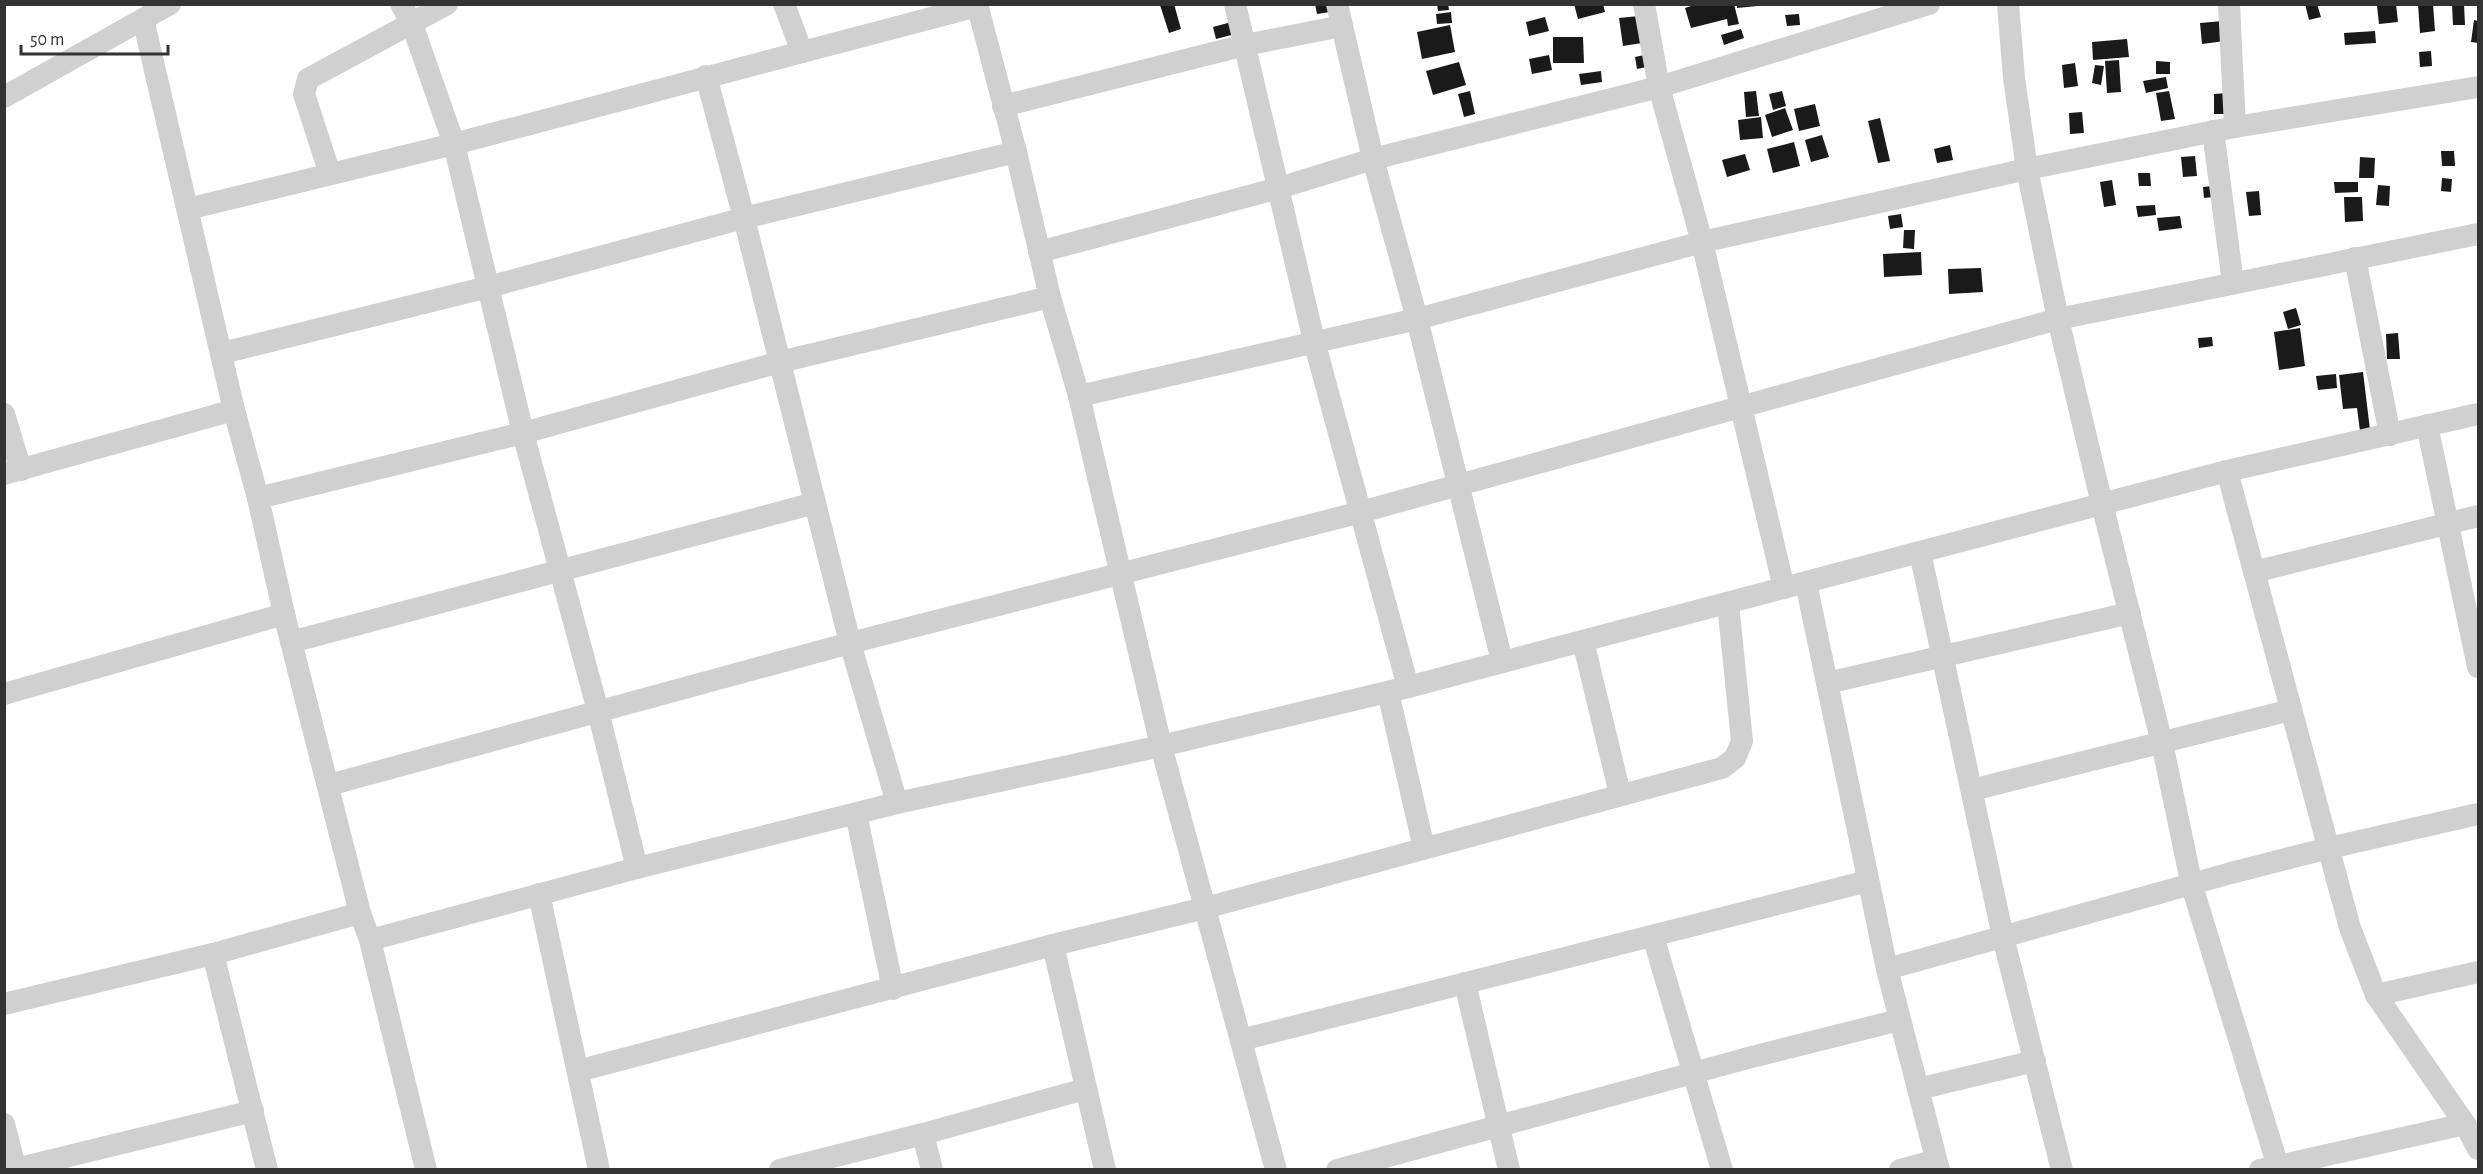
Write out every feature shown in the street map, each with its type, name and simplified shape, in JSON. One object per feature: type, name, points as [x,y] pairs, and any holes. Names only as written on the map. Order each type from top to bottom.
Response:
[{"type":"street","points":[[4,97],[170,4]]},
{"type":"street","points":[[401,4],[412,24],[454,144],[523,433],[598,711],[637,868]]},
{"type":"street","points":[[330,174],[304,94],[308,79],[447,4]]},
{"type":"street","points":[[784,4],[802,52]]},
{"type":"street","points":[[1235,4],[1314,341],[1361,512],[1398,690],[1424,848]]},
{"type":"street","points":[[1644,4],[1659,87],[1702,242],[1739,406],[1827,683],[1887,969],[1938,1165],[1900,1170]]},
{"type":"street","points":[[1039,252],[1279,188],[1373,159],[1659,87],[1929,4]]},
{"type":"street","points":[[2008,4],[2014,78],[2027,169],[2058,319],[2163,743],[2192,886],[2272,1168],[2465,1124]]},
{"type":"street","points":[[2229,4],[2235,127]]},
{"type":"street","points":[[188,209],[454,144],[977,5],[1016,152],[1050,297],[1079,396],[1161,746],[1276,1170]]},
{"type":"street","points":[[1004,106],[1245,45],[1339,15],[1373,159],[1417,318],[1502,661]]},
{"type":"street","points":[[143,19],[284,615],[360,913],[370,940],[426,1170]]},
{"type":"street","points":[[706,76],[744,218],[850,643],[897,803]]},
{"type":"street","points":[[1079,396],[1417,318],[1702,242],[2027,169],[2235,127],[2478,87]]},
{"type":"street","points":[[2213,132],[2233,283]]},
{"type":"street","points":[[222,352],[488,287],[744,218],[1016,152]]},
{"type":"street","points":[[329,785],[850,643],[1361,512],[2058,319],[2478,234]]},
{"type":"street","points":[[2355,258],[2390,435]]},
{"type":"street","points":[[258,498],[523,433],[780,362],[1050,297]]},
{"type":"street","points":[[4,414],[13,472],[234,410]]},
{"type":"street","points":[[370,940],[637,868],[897,803],[1161,746],[1398,690],[2227,471],[2478,414]]},
{"type":"street","points":[[2427,425],[2478,667]]},
{"type":"street","points":[[2227,471],[2350,928],[2376,996],[2465,1124],[2478,1149]]},
{"type":"street","points":[[291,642],[815,503]]},
{"type":"street","points":[[2254,572],[2478,516]]},
{"type":"street","points":[[1920,552],[2003,937],[2062,1170]]},
{"type":"street","points":[[578,1071],[1053,945],[1205,908],[1722,768],[1735,758],[1742,741],[1728,604]]},
{"type":"street","points":[[1827,683],[2130,613]]},
{"type":"street","points":[[4,694],[284,615]]},
{"type":"street","points":[[1583,641],[1620,794]]},
{"type":"street","points":[[1972,790],[2291,710]]},
{"type":"street","points":[[856,814],[893,989]]},
{"type":"street","points":[[1887,969],[2328,848],[2478,814]]},
{"type":"street","points":[[1241,1040],[1868,881]]},
{"type":"street","points":[[539,894],[599,1170]]},
{"type":"street","points":[[4,1004],[213,954],[360,913]]},
{"type":"street","points":[[1653,936],[1722,1170]]},
{"type":"street","points":[[1053,945],[1105,1170]]},
{"type":"street","points":[[213,954],[267,1170]]},
{"type":"street","points":[[2376,996],[2478,972]]},
{"type":"street","points":[[1465,983],[1509,1170]]},
{"type":"street","points":[[1337,1170],[1899,1020]]},
{"type":"street","points":[[1918,1089],[2035,1061]]},
{"type":"street","points":[[780,1170],[923,1134],[1085,1089]]},
{"type":"street","points":[[4,1124],[16,1169],[253,1111]]},
{"type":"street","points":[[923,1134],[932,1170]]},
{"type":"building","points":[[1174,4],[1181,29],[1169,33],[1160,5]]},
{"type":"building","points":[[1315,4],[1328,4],[1330,12],[1317,14]]},
{"type":"building","points":[[1437,4],[1448,4],[1449,10],[1438,11]]},
{"type":"building","points":[[1574,4],[1603,4],[1605,12],[1578,19]]},
{"type":"building","points":[[1697,4],[1734,4],[1739,24],[1728,26],[1727,19],[1691,28],[1685,8]]},
{"type":"building","points":[[1737,4],[1756,4],[1757,6],[1737,8]]},
{"type":"building","points":[[2305,4],[2317,4],[2321,17],[2309,20]]},
{"type":"building","points":[[2396,4],[2398,22],[2379,24],[2377,6]]},
{"type":"building","points":[[2418,4],[2433,4],[2435,31],[2420,33]]},
{"type":"building","points":[[2452,4],[2464,4],[2465,25],[2453,25]]},
{"type":"building","points":[[1451,12],[1452,23],[1437,24],[1436,14]]},
{"type":"building","points":[[1799,14],[1800,25],[1787,26],[1785,15]]},
{"type":"building","points":[[1639,16],[1642,43],[1623,46],[1619,18]]},
{"type":"building","points":[[1545,17],[1549,31],[1529,36],[1526,22]]},
{"type":"building","points":[[1239,20],[1243,32],[1216,39],[1213,27]]},
{"type":"building","points":[[2474,20],[2478,21],[2478,43],[2471,42]]},
{"type":"building","points":[[2223,21],[2225,41],[2202,44],[2200,23]]},
{"type":"building","points":[[1450,25],[1455,52],[1422,59],[1417,32]]},
{"type":"building","points":[[1741,29],[1744,38],[1724,45],[1721,35]]},
{"type":"building","points":[[2375,31],[2376,43],[2345,45],[2344,33]]},
{"type":"building","points":[[1553,37],[1583,37],[1584,63],[1553,63]]},
{"type":"building","points":[[2127,39],[2129,57],[2093,60],[2092,42]]},
{"type":"building","points":[[2431,51],[2432,66],[2420,67],[2419,52]]},
{"type":"building","points":[[1649,54],[1651,66],[1637,69],[1635,57]]},
{"type":"building","points":[[1549,55],[1552,70],[1532,74],[1529,59]]},
{"type":"building","points":[[2119,60],[2121,92],[2107,93],[2105,61]]},
{"type":"building","points":[[2156,61],[2170,62],[2170,74],[2156,74]]},
{"type":"building","points":[[1459,62],[1466,85],[1433,95],[1426,71]]},
{"type":"building","points":[[2075,63],[2078,86],[2064,88],[2062,65]]},
{"type":"building","points":[[2095,65],[2104,66],[2101,85],[2092,83]]},
{"type":"building","points":[[1601,71],[1602,82],[1581,85],[1579,74]]},
{"type":"building","points":[[2166,77],[2168,88],[2146,93],[2143,81]]},
{"type":"building","points":[[1470,91],[1475,114],[1464,117],[1458,94]]},
{"type":"building","points":[[1756,91],[1759,116],[1746,117],[1744,92]]},
{"type":"building","points":[[1782,91],[1786,106],[1773,110],[1769,94]]},
{"type":"building","points":[[2169,91],[2175,119],[2161,121],[2156,93]]},
{"type":"building","points":[[2228,93],[2228,114],[2214,114],[2214,94]]},
{"type":"building","points":[[1815,104],[1820,126],[1799,131],[1794,109]]},
{"type":"building","points":[[1785,108],[1793,130],[1772,137],[1765,115]]},
{"type":"building","points":[[2082,112],[2084,133],[2070,134],[2069,113]]},
{"type":"building","points":[[1761,117],[1763,138],[1740,140],[1738,120]]},
{"type":"building","points":[[1880,118],[1890,161],[1878,163],[1868,121]]},
{"type":"building","points":[[1822,135],[1829,157],[1811,162],[1805,140]]},
{"type":"building","points":[[1794,142],[1800,166],[1773,173],[1767,149]]},
{"type":"building","points":[[1950,145],[1953,160],[1937,163],[1934,149]]},
{"type":"building","points":[[2441,151],[2454,151],[2455,166],[2442,166]]},
{"type":"building","points":[[1745,154],[1750,170],[1727,177],[1722,160]]},
{"type":"building","points":[[2195,156],[2197,176],[2183,177],[2181,157]]},
{"type":"building","points":[[2360,157],[2375,158],[2374,178],[2359,178]]},
{"type":"building","points":[[2138,173],[2150,173],[2151,186],[2139,186]]},
{"type":"building","points":[[2442,178],[2452,179],[2451,192],[2441,191]]},
{"type":"building","points":[[2112,180],[2116,205],[2104,207],[2100,182]]},
{"type":"building","points":[[2334,182],[2358,182],[2358,192],[2335,193]]},
{"type":"building","points":[[2229,184],[2231,195],[2204,198],[2203,187]]},
{"type":"building","points":[[2378,185],[2390,186],[2389,206],[2376,205]]},
{"type":"building","points":[[2259,191],[2261,215],[2249,216],[2246,192]]},
{"type":"building","points":[[2344,197],[2362,197],[2363,221],[2345,222]]},
{"type":"building","points":[[2155,205],[2156,215],[2138,217],[2136,206]]},
{"type":"building","points":[[1901,214],[1903,227],[1890,229],[1888,216]]},
{"type":"building","points":[[2180,216],[2182,228],[2159,231],[2157,218]]},
{"type":"building","points":[[1904,230],[1915,230],[1914,249],[1903,248]]},
{"type":"building","points":[[1921,252],[1922,275],[1884,277],[1883,254]]},
{"type":"building","points":[[1981,268],[1983,292],[1949,294],[1948,269]]},
{"type":"building","points":[[2296,308],[2301,325],[2288,329],[2283,312]]},
{"type":"building","points":[[2300,328],[2305,366],[2279,370],[2274,332]]},
{"type":"building","points":[[2398,333],[2400,359],[2387,359],[2386,334]]},
{"type":"building","points":[[2212,337],[2213,346],[2199,348],[2198,338]]},
{"type":"building","points":[[2363,372],[2371,438],[2361,439],[2357,408],[2343,409],[2339,375]]},
{"type":"building","points":[[2336,374],[2337,388],[2318,390],[2316,376]]}]
